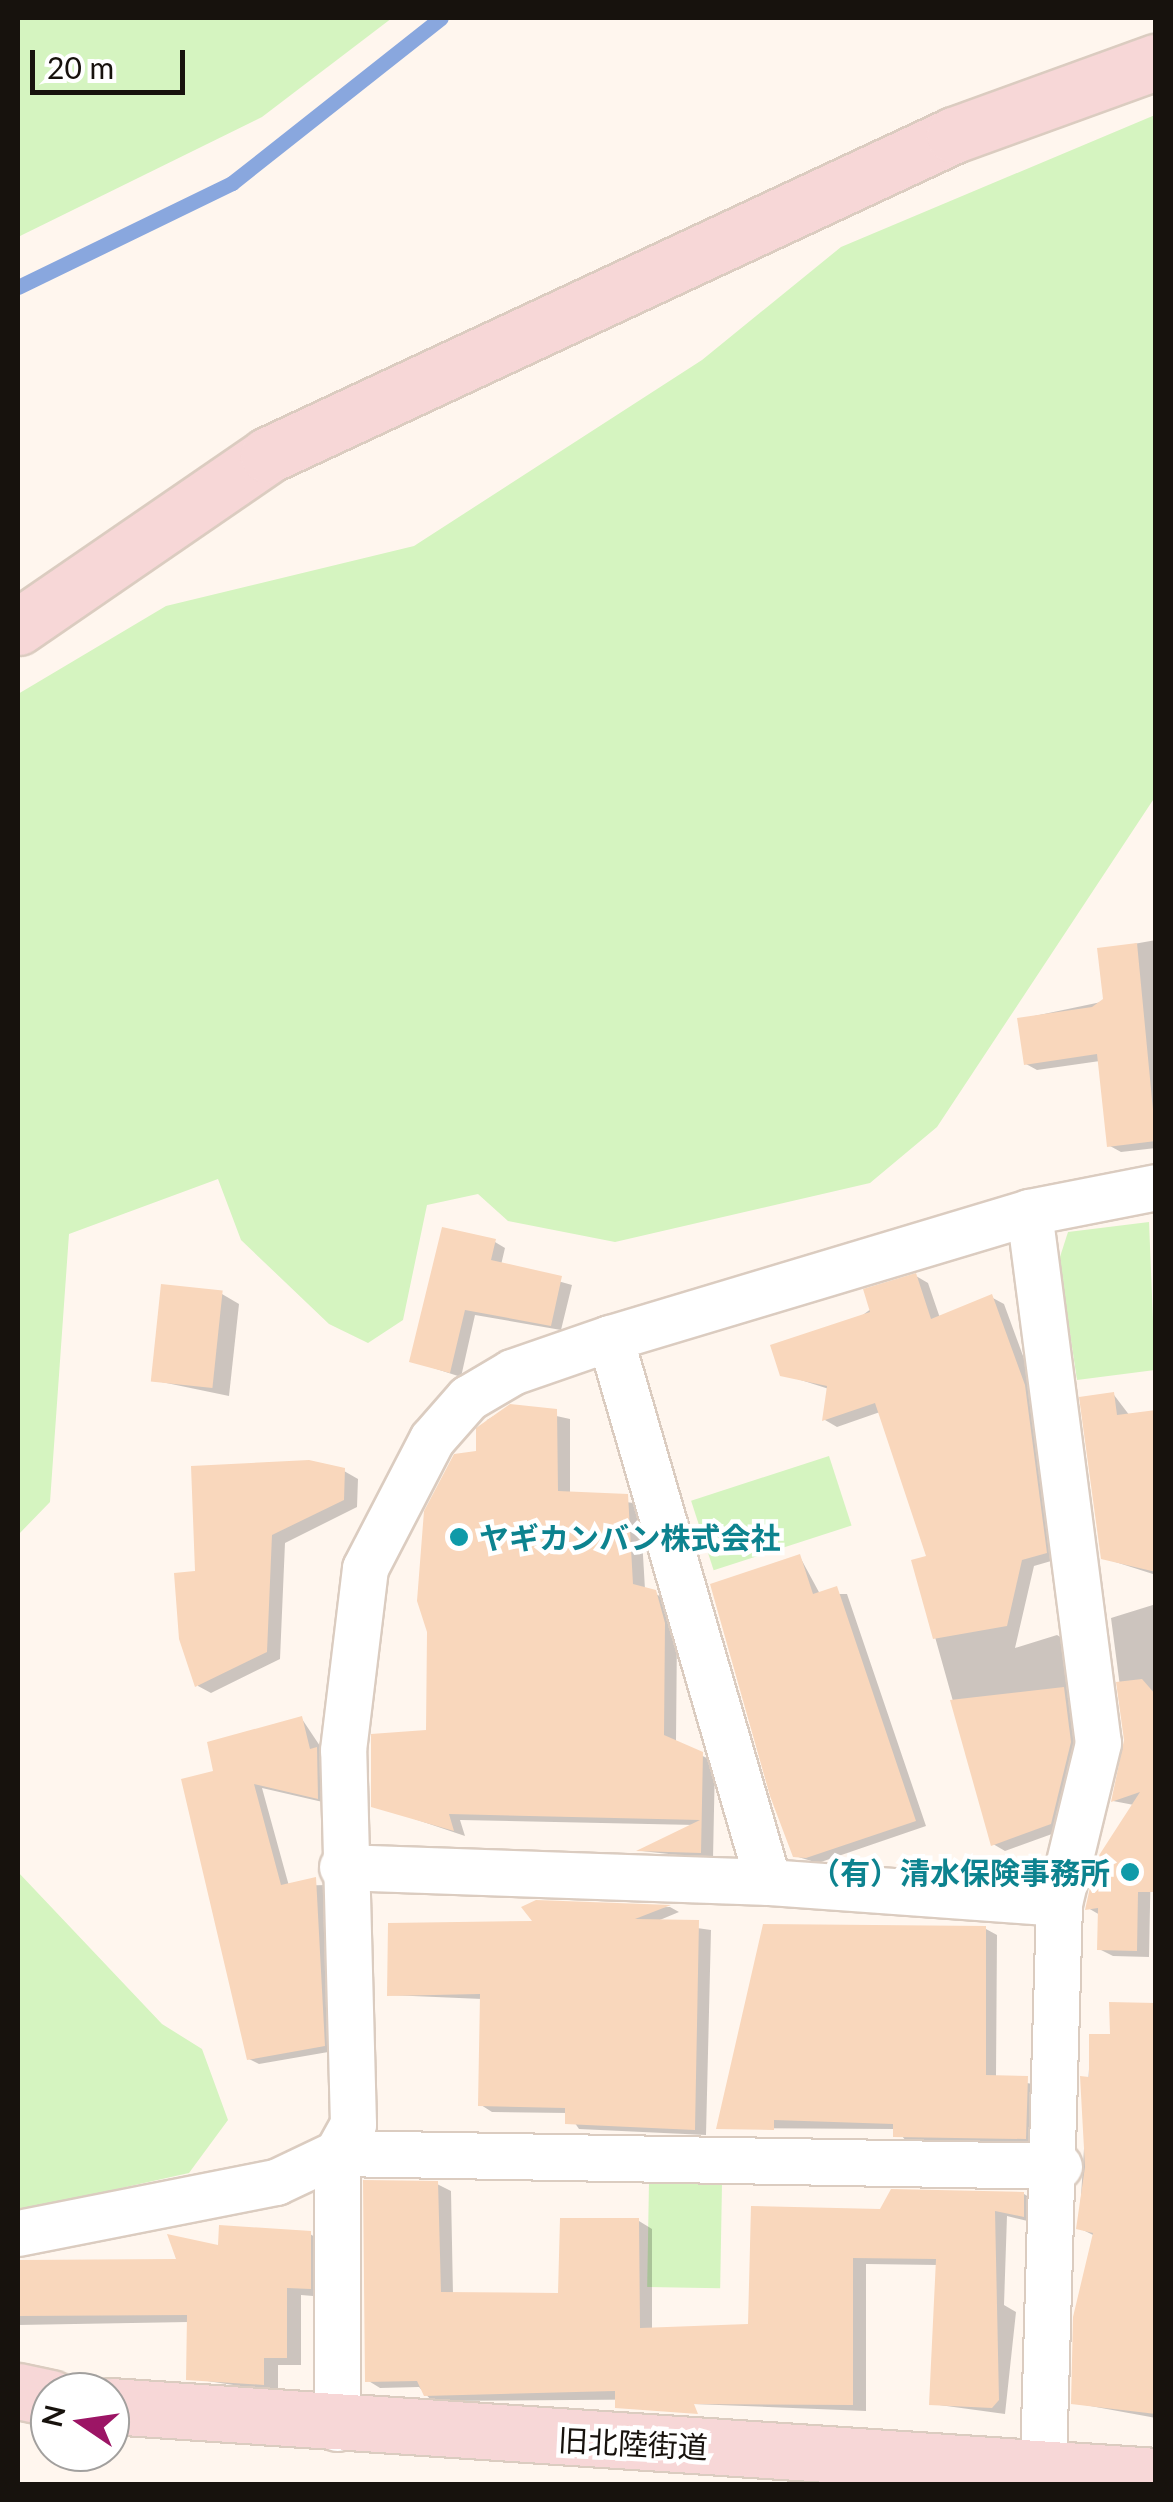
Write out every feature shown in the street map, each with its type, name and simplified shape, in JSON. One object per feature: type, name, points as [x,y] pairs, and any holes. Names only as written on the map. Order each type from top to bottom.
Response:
[{"type":"street","points":[[18,627],[268,455],[954,135],[1156,62]]},
{"type":"street","points":[[337,2428],[337,2153],[354,2124],[342,1868],[343,1750],[365,1568],[432,1439],[468,1398],[512,1372],[610,1338],[1029,1212],[1156,1187]]},
{"type":"street","points":[[1029,1212],[1098,1744],[1059,1904],[1058,2166],[1043,2464]]},
{"type":"street","points":[[610,1338],[768,1882]]},
{"type":"street","points":[[342,1868],[768,1882],[1059,1904]]},
{"type":"street","points":[[18,2233],[276,2182],[337,2153],[1058,2166]]},
{"type":"street","name":"旧北陸街道","points":[[130,2408],[337,2428],[1043,2464],[1156,2476]]},
{"type":"green space","points":[[18,18],[392,18],[262,117],[18,237]]},
{"type":"green space","points":[[1155,115],[1155,797],[937,1127],[870,1183],[615,1242],[508,1221],[478,1194],[427,1205],[403,1320],[368,1343],[329,1324],[241,1240],[218,1179],[69,1234],[50,1502],[18,1535],[18,694],[166,606],[414,546],[702,360],[841,247]]},
{"type":"green space","points":[[1149,1222],[1155,1370],[1077,1380],[1059,1260],[1068,1232]]},
{"type":"green space","points":[[829,1456],[852,1525],[714,1570],[691,1501]]},
{"type":"green space","points":[[18,1872],[162,2024],[202,2049],[228,2120],[189,2173],[18,2211]]},
{"type":"green space","points":[[649,2182],[722,2183],[720,2288],[647,2287]]},
{"type":"building","points":[[1137,943],[1156,1141],[1107,1147],[1097,1054],[1024,1065],[1017,1018],[1092,1007],[1103,999],[1097,948]]},
{"type":"building","points":[[442,1227],[496,1239],[491,1260],[562,1276],[551,1326],[465,1310],[450,1373],[409,1362]]},
{"type":"building","points":[[916,1273],[931,1319],[992,1294],[1025,1385],[1047,1553],[1022,1560],[1007,1626],[933,1639],[911,1560],[926,1556],[875,1403],[822,1421],[827,1386],[780,1376],[770,1345],[870,1312],[863,1289]]},
{"type":"building","points":[[161,1284],[223,1290],[212,1388],[151,1381]]},
{"type":"building","points":[[1114,1392],[1117,1415],[1156,1410],[1156,1572],[1101,1559],[1079,1397]]},
{"type":"building","points":[[510,1404],[557,1409],[558,1491],[628,1494],[633,1584],[656,1590],[665,1623],[664,1735],[703,1752],[701,1853],[636,1851],[700,1820],[449,1814],[454,1831],[371,1807],[371,1734],[426,1730],[427,1632],[417,1601],[424,1511],[454,1454],[476,1451],[476,1428]]},
{"type":"building","points":[[309,1460],[345,1468],[344,1500],[272,1535],[267,1652],[195,1687],[179,1639],[174,1573],[195,1571],[191,1466]]},
{"type":"building","points":[[800,1554],[813,1594],[837,1586],[916,1821],[806,1858],[793,1857],[770,1796],[710,1584]]},
{"type":"building","points":[[1142,1679],[1156,1695],[1156,1892],[1138,1892],[1137,1951],[1097,1950],[1098,1908],[1085,1910],[1096,1860],[1140,1792],[1111,1802],[1124,1740],[1116,1682]]},
{"type":"building","points":[[1064,1687],[1071,1742],[1051,1824],[991,1846],[950,1700]]},
{"type":"building","points":[[302,1716],[310,1749],[317,1747],[318,1799],[254,1784],[281,1885],[316,1877],[325,2046],[247,2060],[181,1779],[213,1771],[207,1742]]},
{"type":"building","points":[[536,1900],[671,1905],[635,1919],[699,1920],[695,2130],[565,2124],[565,2108],[478,2106],[480,1994],[387,1996],[388,1923],[532,1921],[521,1907]]},
{"type":"building","points":[[763,1924],[986,1926],[986,2075],[1028,2076],[1026,2139],[893,2137],[893,2124],[774,2120],[774,2130],[716,2129]]},
{"type":"building","points":[[1109,2002],[1156,2003],[1156,2414],[1071,2404],[1073,2317],[1093,2233],[1076,2229],[1085,2167],[1080,2076],[1089,2077],[1089,2034],[1110,2034]]},
{"type":"building","points":[[363,2180],[438,2181],[441,2292],[558,2293],[560,2218],[639,2218],[640,2328],[748,2324],[751,2206],[880,2209],[891,2189],[1024,2192],[1024,2217],[995,2211],[999,2400],[992,2408],[929,2405],[936,2259],[853,2258],[853,2405],[694,2404],[698,2414],[615,2408],[615,2391],[424,2396],[417,2381],[365,2382]]},
{"type":"building","points":[[219,2225],[311,2231],[311,2289],[287,2288],[287,2358],[264,2358],[264,2385],[186,2380],[187,2315],[18,2316],[18,2260],[176,2259],[167,2234],[218,2245]]},
{"type":"waterway","points":[[18,287],[232,183],[441,18]]},
{"type":"place","name":"ヤギカンバン株式会社","points":[[459,1537]]},
{"type":"place","name":"（有）清水保険事務所","points":[[1130,1872]]}]
